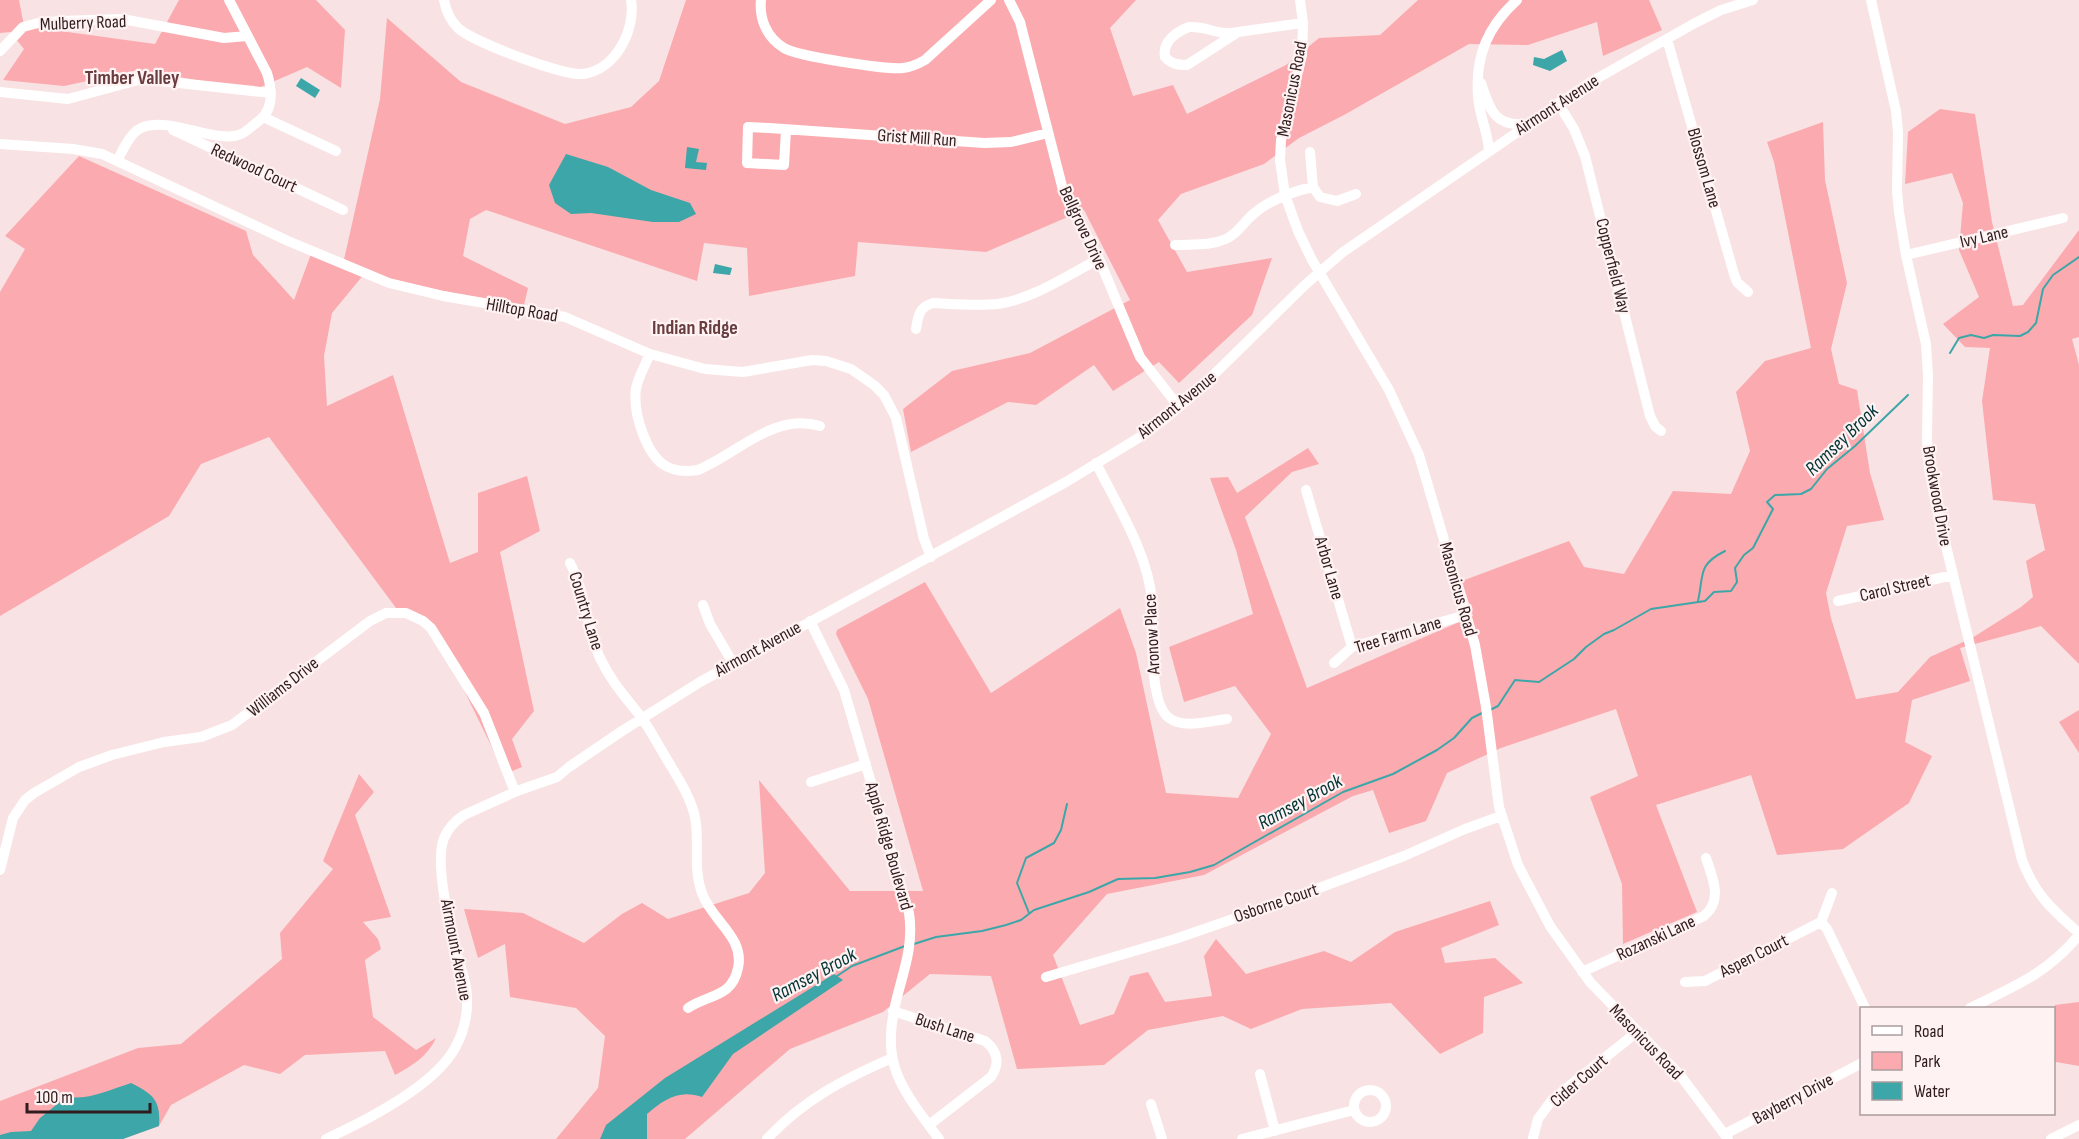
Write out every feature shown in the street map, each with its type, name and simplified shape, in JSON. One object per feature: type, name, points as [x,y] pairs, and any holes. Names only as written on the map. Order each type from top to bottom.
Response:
[{"type":"street","points":[[117,161],[127,142],[140,128],[155,125],[228,136],[241,134],[263,117],[269,106],[271,93],[267,73],[229,0]]},
{"type":"street","points":[[444,0],[453,22],[466,34],[525,60],[582,74],[603,65],[619,50],[629,30],[632,0]]},
{"type":"street","points":[[761,0],[761,16],[764,25],[775,42],[783,48],[799,54],[895,69],[915,65],[925,60],[991,0]]},
{"type":"street","name":"Bellgrove Drive","points":[[1009,0],[1020,22],[1063,190],[1099,259],[1140,357],[1179,407]]},
{"type":"street","name":"Masonicus Road","points":[[1300,0],[1304,23],[1302,55],[1281,140],[1280,160],[1285,195],[1298,231],[1389,390],[1419,455],[1479,664],[1501,816],[1518,865],[1536,903],[1582,972],[1600,995],[1680,1075],[1726,1137]]},
{"type":"street","points":[[1488,151],[1486,128],[1478,96],[1482,54],[1492,26],[1517,0]]},
{"type":"street","name":"Airmont Avenue","points":[[569,767],[700,681],[931,557],[1066,482],[1140,437],[1179,407],[1343,252],[1558,103],[1721,10],[1753,0]]},
{"type":"street","name":"Brookwood Drive","points":[[1871,0],[1896,111],[1897,191],[1906,255],[1926,344],[1929,469],[2022,860],[2041,898],[2079,934]]},
{"type":"street","name":"Mulberry Road","points":[[0,51],[23,27],[61,21],[122,19],[224,38],[247,36]]},
{"type":"street","points":[[1238,32],[1187,65],[1169,62],[1165,57],[1164,52],[1168,41],[1189,27],[1207,28],[1226,34],[1238,32],[1304,23]]},
{"type":"street","name":"Blossom Lane","points":[[1667,39],[1734,274],[1737,282],[1748,292]]},
{"type":"street","points":[[1479,78],[1489,106],[1503,123],[1512,125],[1528,123]]},
{"type":"street","points":[[0,92],[68,99],[142,79],[271,93]]},
{"type":"street","name":"Copperfield Way","points":[[1558,103],[1574,129],[1585,156],[1650,416],[1655,426],[1661,431]]},
{"type":"street","points":[[263,117],[336,151]]},
{"type":"street","name":"Redwood Court","points":[[164,126],[343,210]]},
{"type":"street","name":"Grist Mill Run","points":[[786,130],[783,165],[747,163],[748,127],[984,143],[1011,142],[1048,134]]},
{"type":"street","points":[[223,154],[228,136]]},
{"type":"street","name":"Hilltop Road","points":[[0,144],[73,148],[102,154],[177,191],[388,283],[443,296],[566,317],[650,354],[686,365],[724,372],[765,369],[798,362],[826,361],[839,364],[863,376],[884,395],[896,418],[924,539],[931,557]]},
{"type":"street","points":[[1310,152],[1313,187],[1320,197],[1329,201],[1337,201],[1356,194]]},
{"type":"street","points":[[1175,245],[1214,243],[1229,238],[1261,208],[1285,195],[1313,187]]},
{"type":"street","name":"Ivy Lane","points":[[1906,255],[2063,218]]},
{"type":"street","points":[[916,329],[918,314],[927,305],[933,303],[973,305],[999,303],[1019,298],[1099,259]]},
{"type":"street","points":[[650,354],[636,388],[636,411],[648,449],[669,468],[698,470],[755,438],[790,424],[810,423],[820,426]]},
{"type":"street","name":"Aronow Place","points":[[1096,463],[1140,553],[1147,573],[1152,600],[1155,683],[1163,711],[1180,723],[1227,719]]},
{"type":"street","name":"Arbor Lane","points":[[1306,490],[1352,647]]},
{"type":"street","name":"Country Lane","points":[[570,562],[581,588],[599,656],[620,693],[642,718],[692,805],[698,832],[696,868],[702,893],[716,919],[730,934],[738,950],[738,968],[731,984],[717,996],[696,1002],[688,1008]]},
{"type":"street","name":"Carol Street","points":[[1838,601],[1953,575]]},
{"type":"street","points":[[703,605],[710,624],[734,663]]},
{"type":"street","name":"Williams Drive","points":[[0,870],[13,818],[18,808],[34,793],[79,767],[112,755],[164,742],[201,736],[232,725],[370,621],[386,613],[406,613],[423,621],[431,628],[484,713],[515,792]]},
{"type":"street","name":"Tree Farm Lane","points":[[1334,663],[1352,647],[1466,615]]},
{"type":"street","name":"Apple Ridge Boulevard","points":[[810,621],[844,690],[909,913],[911,927],[908,956],[893,1011],[890,1039],[892,1058],[900,1084],[939,1139]]},
{"type":"street","points":[[812,782],[866,764]]},
{"type":"street","name":"Airmount Avenue","points":[[326,1139],[401,1099],[439,1069],[455,1048],[465,1021],[467,993],[448,914],[441,856],[441,845],[449,827],[464,814],[557,777],[569,767]]},
{"type":"street","name":"Osborne Court","points":[[1046,977],[1175,939],[1282,902],[1404,856],[1465,828],[1501,816]]},
{"type":"street","name":"Rozanski Lane","points":[[1582,972],[1704,916],[1711,910],[1715,900],[1715,886],[1706,858]]},
{"type":"street","points":[[1832,893],[1821,922],[1827,929],[1865,1007]]},
{"type":"street","name":"Aspen Court","points":[[1685,982],[1705,981],[1821,922]]},
{"type":"street","points":[[1972,1007],[2048,968],[2060,958],[2079,934]]},
{"type":"street","name":"Bush Lane","points":[[893,1011],[985,1041],[997,1057],[995,1071],[991,1077],[928,1125]]},
{"type":"street","name":"Cider Court","points":[[1533,1138],[1538,1119],[1552,1100],[1637,1032]]},
{"type":"street","points":[[767,1139],[784,1121],[813,1098],[864,1070],[892,1058]]},
{"type":"street","name":"Bayberry Drive","points":[[1726,1137],[1860,1064]]},
{"type":"street","points":[[1260,1074],[1275,1131]]},
{"type":"street","points":[[1151,1104],[1162,1139]]},
{"type":"street","points":[[1242,1139],[1354,1110]]},
{"type":"street","points":[[2051,1139],[2079,1125]]},
{"type":"green space","points":[[0,0],[19,0],[24,26],[155,44],[179,0],[316,0],[345,30],[341,88],[307,67],[254,90],[138,70],[64,86],[3,80],[24,49],[10,32],[0,33]]},
{"type":"green space","points":[[686,0],[1136,0],[1110,28],[1133,96],[1173,85],[1187,114],[1286,65],[1319,38],[1380,35],[1418,0],[1649,0],[1662,30],[1603,56],[1597,22],[1528,45],[1469,44],[1299,138],[1264,164],[1181,194],[1158,220],[1187,272],[1272,258],[1252,315],[1179,383],[1159,362],[1113,391],[1094,365],[1036,405],[1008,402],[911,452],[903,409],[952,371],[1030,353],[1130,300],[1084,210],[986,252],[858,242],[855,276],[749,296],[747,248],[704,243],[697,281],[486,210],[470,219],[463,256],[528,288],[523,309],[365,273],[332,313],[324,356],[327,406],[393,375],[450,563],[478,552],[478,493],[527,476],[540,531],[500,552],[534,711],[512,739],[522,767],[505,774],[436,633],[396,608],[269,437],[201,464],[169,516],[0,616],[0,292],[25,249],[5,236],[79,156],[246,231],[253,255],[294,300],[311,254],[343,264],[380,99],[387,18],[461,82],[565,124],[631,107],[659,81]]},
{"type":"green space","points":[[1940,109],[1975,114],[1992,222],[2013,306],[2023,305],[2079,230],[2079,337],[2072,339],[2079,365],[2079,664],[2041,626],[1960,648],[1970,681],[1912,700],[1905,742],[1932,756],[1909,803],[1843,849],[1777,855],[1751,775],[1656,805],[1697,912],[1623,944],[1622,884],[1590,797],[1638,776],[1616,709],[1501,748],[1447,773],[1426,821],[1389,833],[1373,790],[1353,796],[1204,875],[1107,894],[1053,955],[1080,1025],[1114,1014],[1130,976],[1148,972],[1165,1002],[1212,996],[1204,956],[1216,939],[1246,974],[1324,951],[1351,962],[1395,932],[1490,901],[1499,925],[1441,948],[1445,963],[1495,958],[1523,983],[1484,997],[1483,1033],[1440,1054],[1391,1003],[1302,1009],[1251,1029],[1223,1016],[1148,1030],[1104,1065],[1017,1069],[991,976],[930,974],[883,1012],[790,1049],[685,1139],[556,1139],[598,1088],[605,1036],[576,1008],[510,997],[505,944],[478,958],[464,909],[523,913],[584,943],[622,914],[642,903],[668,919],[749,893],[765,873],[759,780],[850,891],[923,891],[868,699],[836,634],[837,630],[925,582],[991,693],[1120,608],[1136,653],[1166,793],[1238,798],[1271,734],[1235,686],[1184,702],[1169,647],[1253,614],[1236,550],[1210,478],[1228,477],[1237,493],[1308,448],[1319,464],[1292,472],[1245,517],[1307,688],[1473,616],[1462,581],[1569,541],[1584,567],[1624,574],[1673,491],[1731,494],[1750,451],[1736,392],[1765,361],[1811,348],[1774,162],[1767,142],[1823,122],[1825,180],[1847,283],[1831,349],[1839,384],[1857,390],[1870,473],[1884,520],[1847,526],[1826,593],[1831,618],[1856,699],[1898,692],[1930,657],[1972,638],[2021,607],[2033,597],[2026,561],[2045,550],[2035,504],[1993,500],[1982,401],[1990,348],[1965,347],[1943,324],[1979,297],[1959,250],[1963,203],[1952,173],[1905,184],[1908,132]]},
{"type":"green space","points":[[2079,710],[2079,753],[2059,722]]},
{"type":"green space","points":[[359,774],[374,792],[355,815],[391,917],[363,922],[378,939],[381,949],[365,960],[373,1017],[416,1050],[436,1038],[424,1055],[395,1075],[385,1051],[305,1055],[280,1074],[244,1065],[171,1105],[159,1126],[122,1139],[0,1139],[0,1101],[138,1048],[181,1044],[282,959],[280,933],[333,869],[323,861]]},
{"type":"green space","points":[[2079,1002],[2079,1066],[2055,1063],[2055,1005]]},
{"type":"water","points":[[1562,50],[1567,61],[1550,71],[1533,65],[1534,57],[1544,59]]},
{"type":"water","points":[[301,78],[320,90],[315,98],[296,86]]},
{"type":"water","points":[[687,147],[699,149],[696,162],[707,163],[706,170],[685,168]]},
{"type":"water","points":[[566,154],[608,167],[651,190],[690,203],[696,214],[679,222],[653,222],[591,213],[571,214],[555,203],[549,185]]},
{"type":"water","points":[[715,264],[732,268],[730,275],[713,273]]},
{"type":"water","points":[[834,974],[843,980],[733,1054],[702,1097],[679,1095],[660,1104],[647,1114],[647,1139],[600,1139],[606,1125],[665,1078]]},
{"type":"water","points":[[131,1083],[154,1099],[159,1110],[159,1126],[123,1139],[0,1139],[0,1135],[11,1132],[31,1131],[40,1118],[66,1097],[91,1096]]},
{"type":"waterway","name":"Ramsey Brook","points":[[1950,353],[1959,338],[1971,335],[1984,338],[1993,335],[2020,336],[2028,332],[2036,323],[2043,289],[2053,275],[2079,257]]},
{"type":"waterway","name":"Ramsey Brook","points":[[1490,710],[1498,706],[1515,680],[1539,682],[1574,659],[1604,634],[1651,609],[1705,601],[1714,592],[1731,591],[1737,582],[1735,568],[1744,555],[1753,548],[1773,509],[1767,502],[1775,495],[1801,494],[1811,489],[1827,469],[1855,446],[1908,395]]},
{"type":"waterway","points":[[1698,601],[1706,566],[1725,551]]},
{"type":"waterway","name":"Ramsey Brook","points":[[914,944],[936,937],[982,931],[1006,925],[1021,920],[1034,910],[1089,892],[1118,879],[1155,878],[1214,865],[1343,792],[1393,774],[1437,750],[1454,738],[1472,718],[1482,713]]},
{"type":"waterway","points":[[1029,913],[1017,883],[1026,858],[1054,843],[1061,830],[1067,804]]},
{"type":"waterway","name":"Ramsey Brook","points":[[837,976],[852,966],[905,946]]},
{"type":"district","name":"Timber Valley","points":[[132,78]]},
{"type":"district","name":"Indian Ridge","points":[[695,328]]}]
